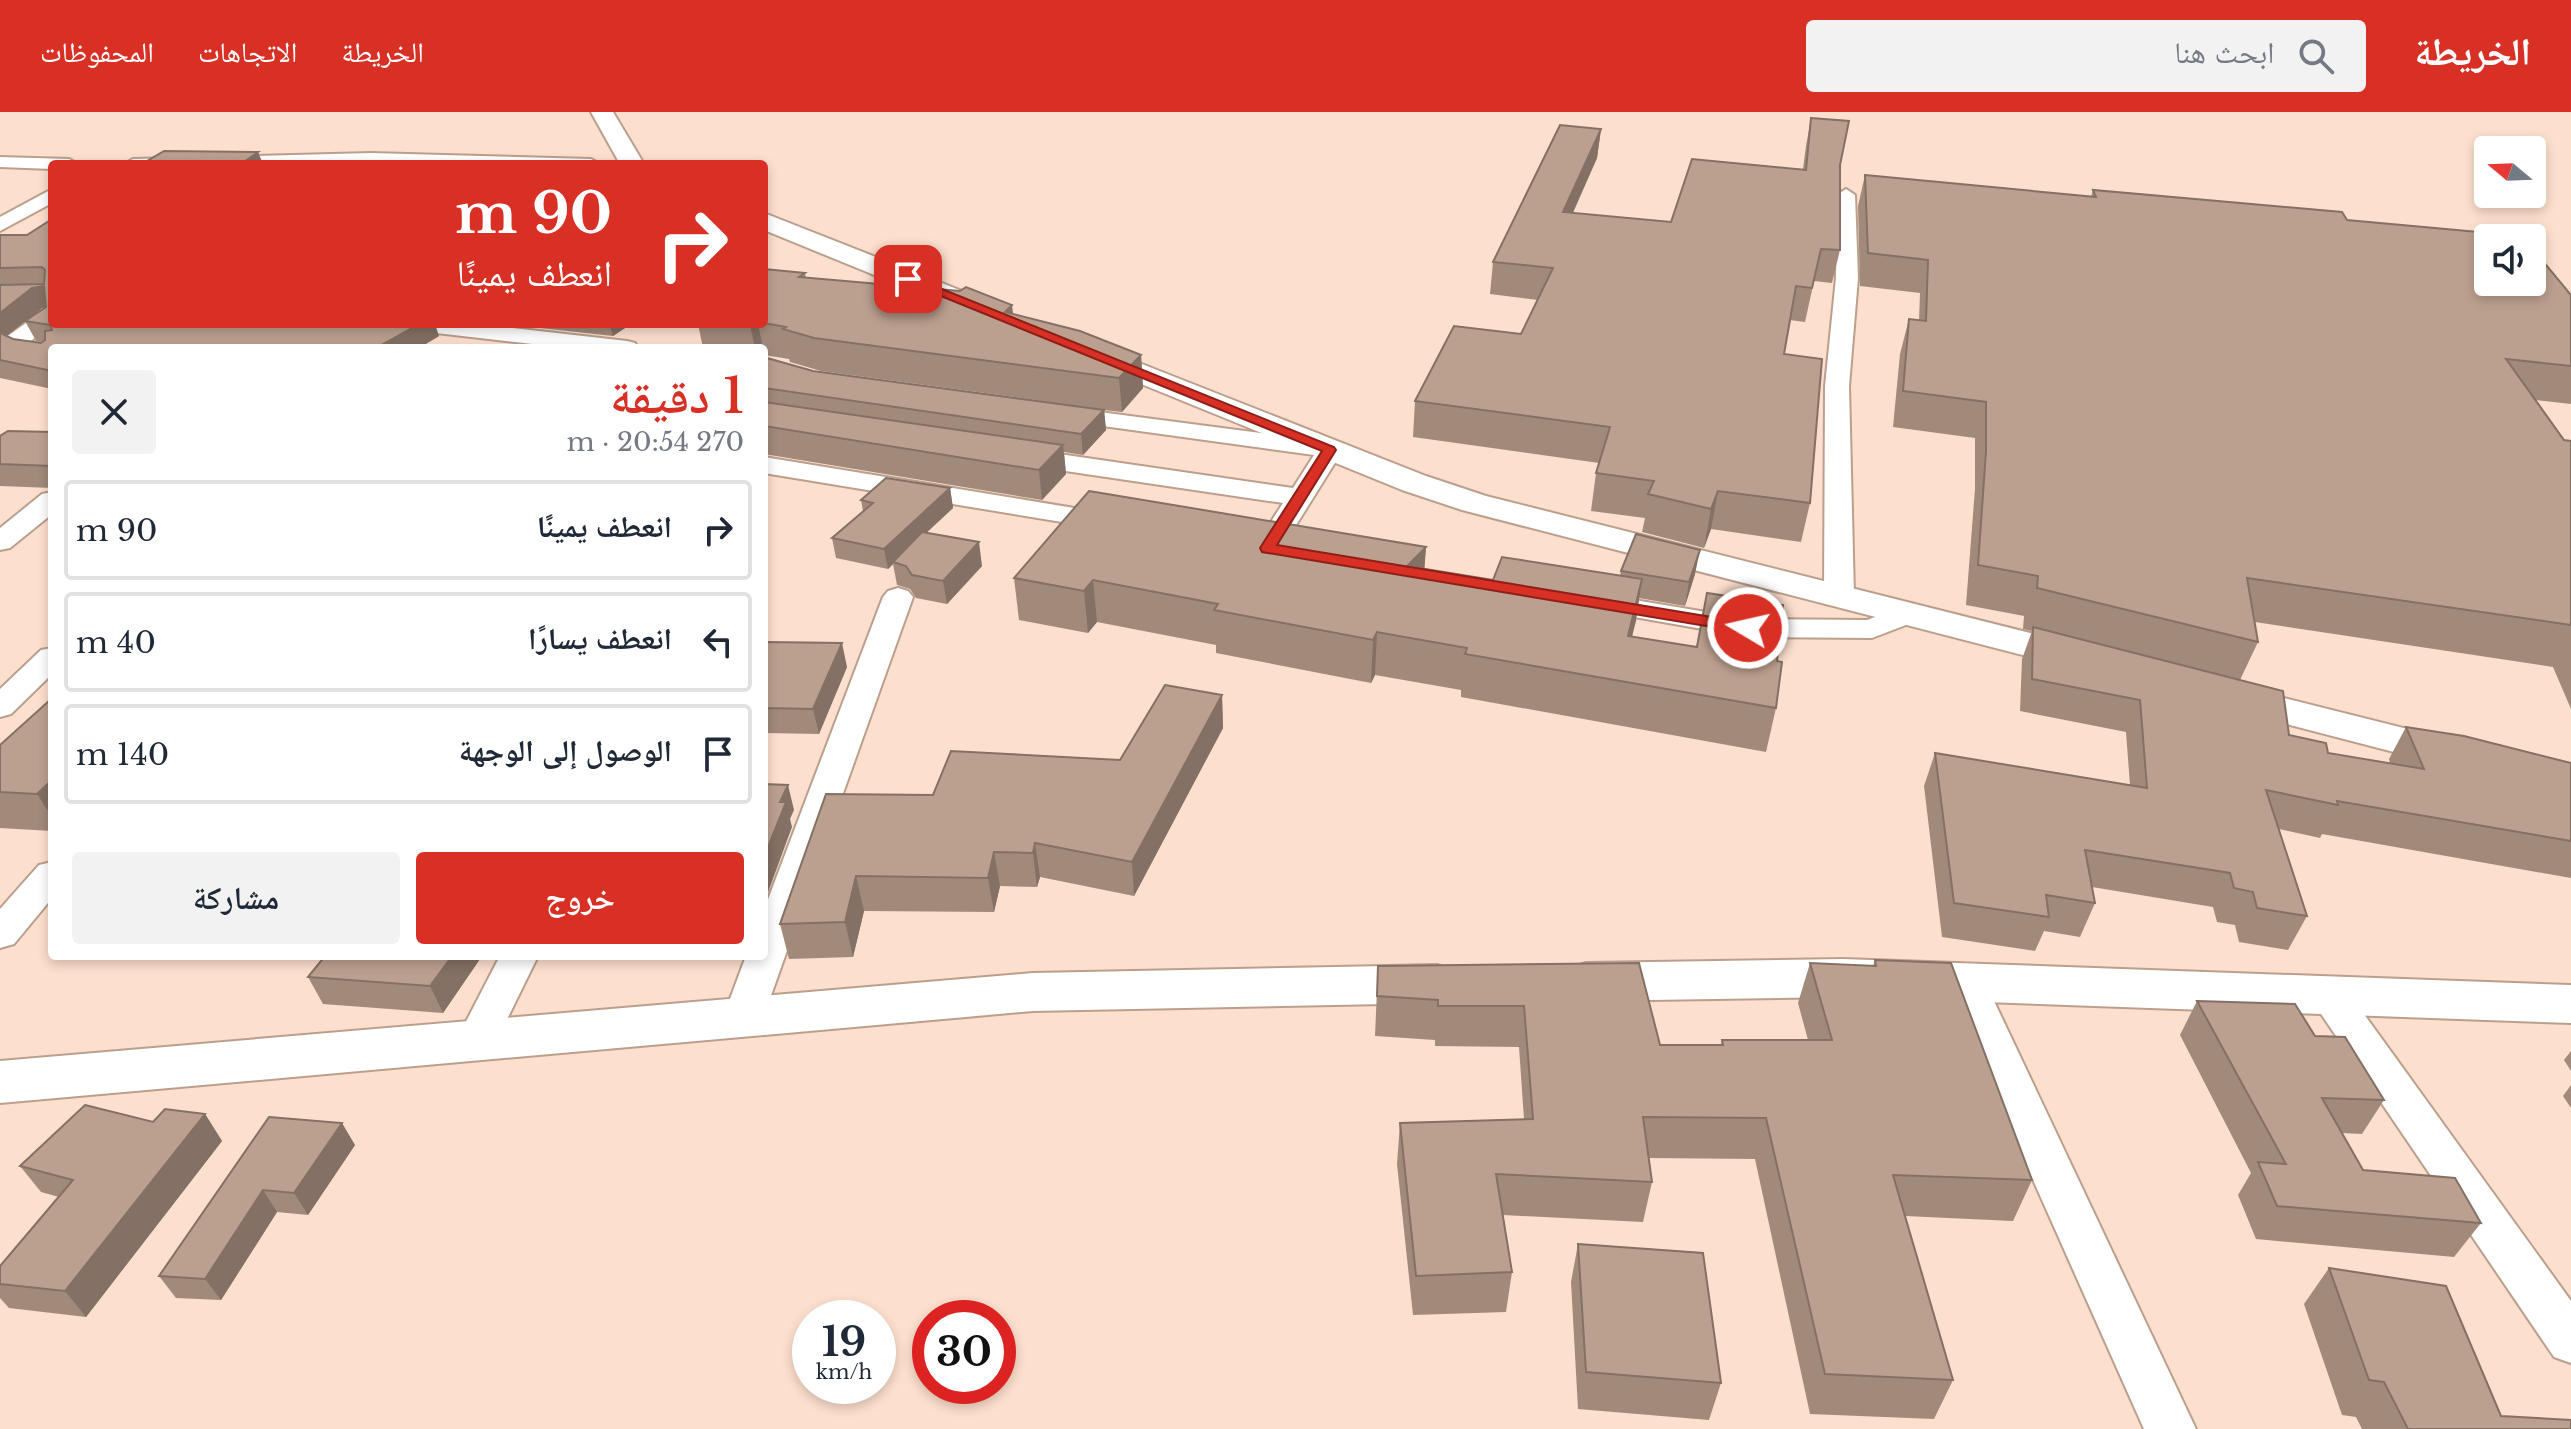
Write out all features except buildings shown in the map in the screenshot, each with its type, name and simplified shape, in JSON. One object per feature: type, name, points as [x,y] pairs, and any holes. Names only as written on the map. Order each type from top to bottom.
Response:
[{"type":"street","points":[[602,112],[629,160]]},
{"type":"street","points":[[292,160],[444,160]]},
{"type":"street","points":[[0,162],[48,163]]},
{"type":"street","points":[[1839,596],[1837,386],[1847,278],[1846,195]]},
{"type":"street","points":[[0,225],[48,197]]},
{"type":"street","points":[[768,223],[1016,323]]},
{"type":"street","points":[[48,302],[13,343],[19,348],[48,352]]},
{"type":"street","points":[[454,328],[592,344]]},
{"type":"street","points":[[1060,341],[1414,483],[1474,503],[2124,669]]},
{"type":"street","points":[[1035,411],[1330,450]]},
{"type":"street","points":[[1268,548],[1330,450]]},
{"type":"street","points":[[1000,454],[1299,497]]},
{"type":"street","points":[[768,466],[1142,527]]},
{"type":"street","points":[[0,542],[48,503]]},
{"type":"street","points":[[1236,543],[1299,553]]},
{"type":"street","points":[[768,950],[898,597]]},
{"type":"street","points":[[1562,597],[1748,628],[1872,629],[1908,614]]},
{"type":"street","points":[[0,707],[48,661]]},
{"type":"street","points":[[2201,689],[2571,784]]},
{"type":"street","points":[[0,934],[48,879]]},
{"type":"street","points":[[478,1039],[517,960]]},
{"type":"street","points":[[744,1015],[764,960]]},
{"type":"street","points":[[1547,982],[1843,978],[2571,1004]]},
{"type":"street","points":[[1965,982],[2170,1429]]},
{"type":"street","points":[[0,1082],[744,1015],[1087,988],[1483,983]]},
{"type":"street","points":[[2329,995],[2571,1341]]},
{"type":"route","points":[[908,279],[1330,450],[1268,548],[1748,628]]}]
